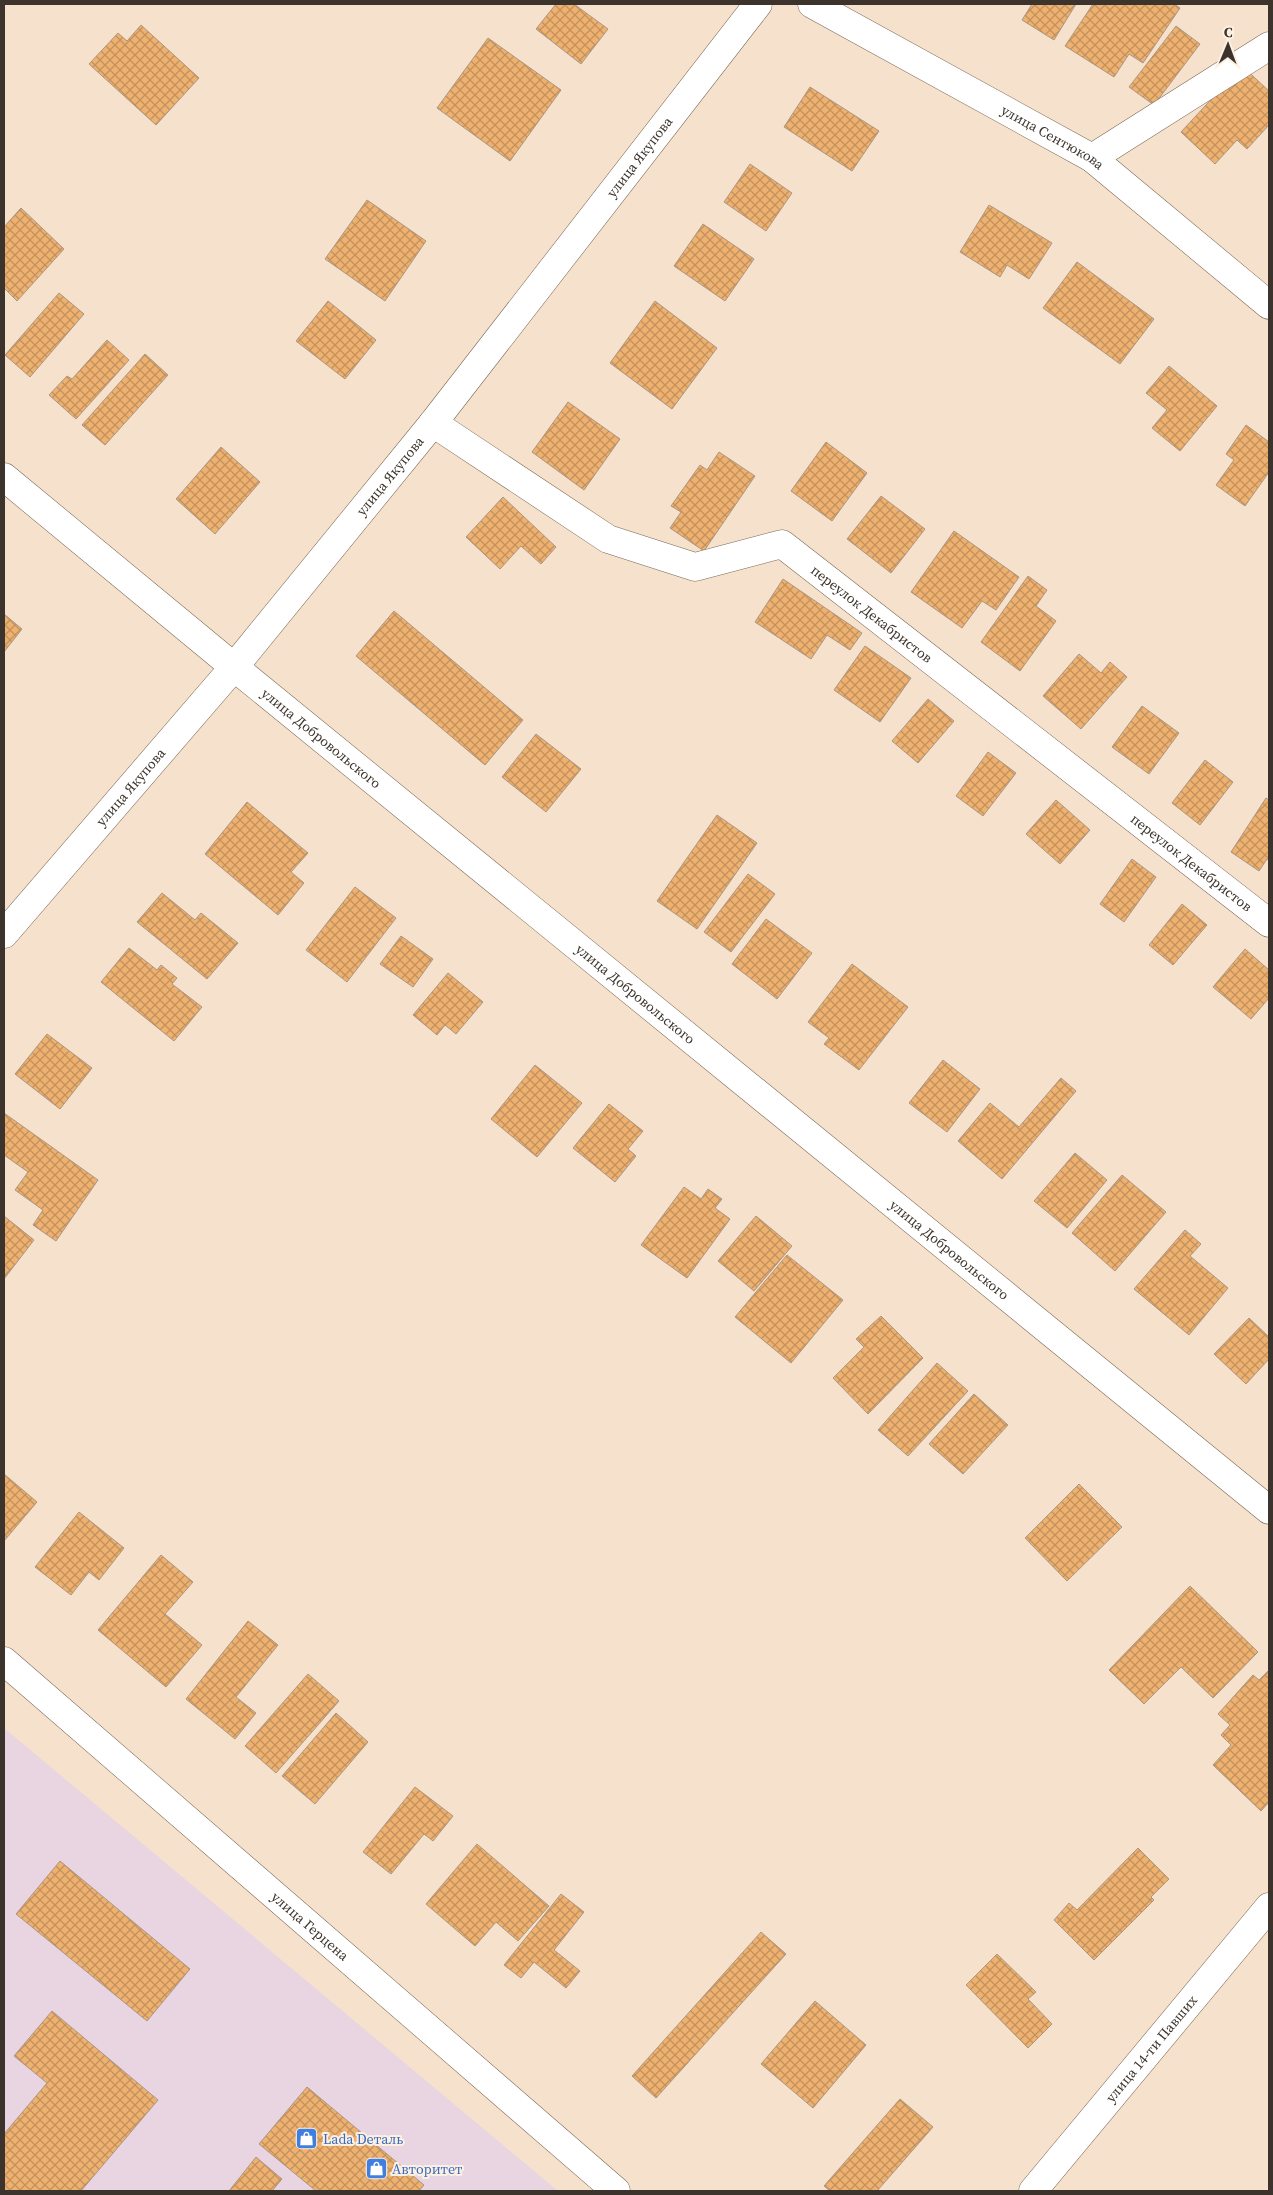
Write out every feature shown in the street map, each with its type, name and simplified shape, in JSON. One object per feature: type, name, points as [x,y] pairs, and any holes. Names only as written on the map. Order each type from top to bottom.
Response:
[{"type":"street","name":"улица Якупова","points":[[4,934],[234,667],[433,423],[758,4]]},
{"type":"street","name":"улица Сентюкова","points":[[812,4],[1092,158],[1269,304]]},
{"type":"street","points":[[1092,158],[1269,46]]},
{"type":"street","name":"переулок Декабристов","points":[[433,423],[608,539],[695,567],[782,544],[1269,923]]},
{"type":"street","name":"улица Добровольского","points":[[4,477],[234,667],[1269,1510]]},
{"type":"street","name":"улица Герцена","points":[[4,1662],[616,2191]]},
{"type":"street","name":"улица 14-ти Павших","points":[[1033,2191],[1269,1906]]},
{"type":"shaded area","points":[[4,1728],[558,2191],[4,2191]]},
{"type":"building","points":[[556,4],[574,4],[608,29],[581,64],[536,29]]},
{"type":"building","points":[[1032,4],[1076,4],[1054,40],[1022,20]]},
{"type":"building","points":[[1093,4],[1174,4],[1180,8],[1143,63],[1129,54],[1114,77],[1065,46]]},
{"type":"building","points":[[141,25],[199,78],[156,125],[89,64],[118,33],[127,41]]},
{"type":"building","points":[[1176,26],[1200,44],[1154,105],[1129,87]]},
{"type":"building","points":[[488,38],[561,90],[510,161],[437,108]]},
{"type":"building","points":[[1242,66],[1269,91],[1269,125],[1247,149],[1237,140],[1215,164],[1181,132]]},
{"type":"building","points":[[810,87],[879,131],[852,171],[784,127]]},
{"type":"building","points":[[750,164],[792,193],[766,231],[724,202]]},
{"type":"building","points":[[367,200],[426,241],[385,301],[325,259]]},
{"type":"building","points":[[989,205],[1052,243],[1029,279],[1007,265],[1000,277],[960,252]]},
{"type":"building","points":[[21,208],[64,249],[17,301],[5,289],[4,291],[4,227]]},
{"type":"building","points":[[703,224],[754,259],[725,301],[674,266]]},
{"type":"building","points":[[1077,262],[1154,319],[1120,364],[1043,308]]},
{"type":"building","points":[[59,293],[84,314],[30,377],[5,355]]},
{"type":"building","points":[[328,301],[376,340],[345,379],[296,341]]},
{"type":"building","points":[[655,301],[717,348],[672,409],[610,363]]},
{"type":"building","points":[[107,340],[129,360],[76,419],[49,395],[67,376],[72,379]]},
{"type":"building","points":[[145,354],[168,375],[105,445],[82,425]]},
{"type":"building","points":[[1169,366],[1217,406],[1180,451],[1152,428],[1167,410],[1146,393]]},
{"type":"building","points":[[568,402],[620,439],[584,490],[532,452]]},
{"type":"building","points":[[1246,425],[1269,442],[1269,472],[1245,506],[1216,485],[1234,460],[1226,454]]},
{"type":"building","points":[[826,442],[867,473],[832,521],[791,491]]},
{"type":"building","points":[[221,447],[260,482],[215,534],[176,499]]},
{"type":"building","points":[[719,452],[755,476],[704,551],[670,528],[681,512],[671,506],[700,465],[707,470]]},
{"type":"building","points":[[881,496],[925,529],[891,573],[847,539]]},
{"type":"building","points":[[503,497],[556,547],[541,564],[521,546],[500,569],[466,537]]},
{"type":"building","points":[[954,531],[1019,577],[996,610],[982,601],[962,628],[911,592]]},
{"type":"building","points":[[1028,576],[1047,590],[1036,606],[1056,621],[1020,671],[981,642]]},
{"type":"building","points":[[783,579],[862,633],[850,650],[827,635],[811,659],[755,622]]},
{"type":"building","points":[[394,611],[523,720],[485,765],[356,656]]},
{"type":"building","points":[[4,614],[22,629],[4,652]]},
{"type":"building","points":[[865,646],[911,678],[880,722],[834,690]]},
{"type":"building","points":[[1079,654],[1101,673],[1110,662],[1127,677],[1081,729],[1043,696]]},
{"type":"building","points":[[928,699],[954,721],[918,763],[892,741]]},
{"type":"building","points":[[1142,706],[1179,733],[1149,774],[1112,747]]},
{"type":"building","points":[[536,734],[581,769],[546,812],[502,777]]},
{"type":"building","points":[[988,752],[1016,773],[983,816],[956,796]]},
{"type":"building","points":[[1205,760],[1233,782],[1200,825],[1172,803]]},
{"type":"building","points":[[1266,798],[1269,800],[1269,860],[1267,859],[1259,871],[1231,852]]},
{"type":"building","points":[[1056,800],[1090,830],[1060,864],[1026,834]]},
{"type":"building","points":[[247,802],[308,853],[291,872],[304,883],[278,915],[205,854]]},
{"type":"building","points":[[717,815],[757,843],[697,929],[657,901]]},
{"type":"building","points":[[1132,859],[1156,877],[1124,922],[1100,904]]},
{"type":"building","points":[[748,874],[775,894],[731,952],[704,932]]},
{"type":"building","points":[[355,887],[396,918],[347,982],[306,950]]},
{"type":"building","points":[[162,893],[195,920],[201,913],[238,943],[207,979],[137,922]]},
{"type":"building","points":[[1182,904],[1207,925],[1173,965],[1149,945]]},
{"type":"building","points":[[766,919],[812,953],[777,999],[732,964]]},
{"type":"building","points":[[401,936],[433,959],[413,987],[380,964]]},
{"type":"building","points":[[129,948],[157,970],[161,965],[177,978],[172,984],[202,1007],[174,1041],[101,982]]},
{"type":"building","points":[[1245,949],[1269,970],[1269,998],[1251,1019],[1213,987]]},
{"type":"building","points":[[852,964],[908,1007],[859,1070],[824,1044],[829,1038],[808,1022]]},
{"type":"building","points":[[448,973],[483,1002],[456,1034],[445,1025],[437,1035],[413,1015]]},
{"type":"building","points":[[47,1034],[92,1068],[60,1109],[15,1074]]},
{"type":"building","points":[[943,1060],[980,1089],[947,1132],[909,1103]]},
{"type":"building","points":[[535,1065],[582,1103],[537,1157],[491,1119]]},
{"type":"building","points":[[1061,1078],[1076,1091],[1002,1179],[958,1141],[990,1103],[1019,1127]]},
{"type":"building","points":[[609,1104],[643,1131],[628,1149],[636,1156],[615,1182],[573,1148]]},
{"type":"building","points":[[4,1113],[98,1180],[56,1241],[33,1225],[43,1210],[15,1190],[28,1172],[4,1155]]},
{"type":"building","points":[[1075,1153],[1107,1180],[1067,1228],[1034,1201]]},
{"type":"building","points":[[1122,1175],[1166,1212],[1115,1271],[1072,1233]]},
{"type":"building","points":[[684,1187],[701,1199],[708,1189],[722,1199],[715,1208],[730,1219],[687,1278],[641,1245]]},
{"type":"building","points":[[4,1216],[34,1240],[4,1279]]},
{"type":"building","points":[[756,1216],[792,1246],[754,1291],[718,1261]]},
{"type":"building","points":[[1185,1230],[1201,1244],[1190,1256],[1228,1288],[1189,1335],[1134,1289]]},
{"type":"building","points":[[787,1255],[843,1300],[791,1363],[735,1317]]},
{"type":"building","points":[[881,1316],[923,1358],[868,1414],[833,1378],[864,1347],[856,1339]]},
{"type":"building","points":[[1249,1318],[1269,1337],[1269,1359],[1246,1384],[1214,1354]]},
{"type":"building","points":[[937,1363],[968,1391],[908,1456],[878,1430]]},
{"type":"building","points":[[974,1394],[1008,1425],[963,1474],[929,1444]]},
{"type":"building","points":[[4,1474],[37,1502],[4,1541]]},
{"type":"building","points":[[1079,1484],[1122,1527],[1067,1581],[1025,1538]]},
{"type":"building","points":[[79,1512],[124,1548],[99,1580],[89,1572],[71,1595],[35,1567]]},
{"type":"building","points":[[161,1555],[193,1582],[165,1614],[202,1645],[166,1687],[98,1630]]},
{"type":"building","points":[[1190,1586],[1258,1652],[1213,1698],[1181,1667],[1144,1704],[1109,1670]]},
{"type":"building","points":[[248,1621],[278,1645],[236,1697],[256,1713],[235,1739],[186,1699]]},
{"type":"building","points":[[1269,1670],[1269,1802],[1261,1811],[1213,1765],[1231,1745],[1221,1735],[1230,1725],[1218,1714],[1253,1675],[1259,1680]]},
{"type":"building","points":[[308,1674],[339,1701],[276,1773],[245,1746]]},
{"type":"building","points":[[336,1713],[368,1742],[315,1804],[282,1776]]},
{"type":"building","points":[[415,1787],[453,1816],[433,1841],[424,1834],[391,1874],[363,1852]]},
{"type":"building","points":[[477,1844],[549,1906],[518,1941],[496,1922],[475,1946],[426,1904]]},
{"type":"building","points":[[1138,1848],[1169,1879],[1151,1897],[1154,1900],[1094,1960],[1054,1920],[1069,1903],[1077,1910]]},
{"type":"building","points":[[60,1861],[190,1969],[147,2021],[16,1914]]},
{"type":"building","points":[[561,1894],[584,1912],[554,1950],[580,1971],[566,1988],[534,1962],[521,1978],[504,1965]]},
{"type":"building","points":[[761,1932],[786,1954],[656,2098],[632,2076]]},
{"type":"building","points":[[997,1954],[1036,1992],[1028,1999],[1052,2024],[1028,2048],[966,1985]]},
{"type":"building","points":[[815,2001],[866,2045],[813,2108],[761,2064]]},
{"type":"building","points":[[52,2011],[158,2100],[81,2191],[4,2191],[4,2134],[47,2083],[14,2056]]},
{"type":"building","points":[[307,2087],[424,2185],[419,2191],[316,2191],[259,2144]]},
{"type":"building","points":[[900,2099],[933,2127],[877,2191],[830,2191],[824,2186]]},
{"type":"building","points":[[256,2157],[282,2179],[272,2191],[229,2191]]},
{"type":"place","name":"Lada Dеталь","points":[[307,2139]]},
{"type":"place","name":"Авторитет","points":[[376,2169]]}]
